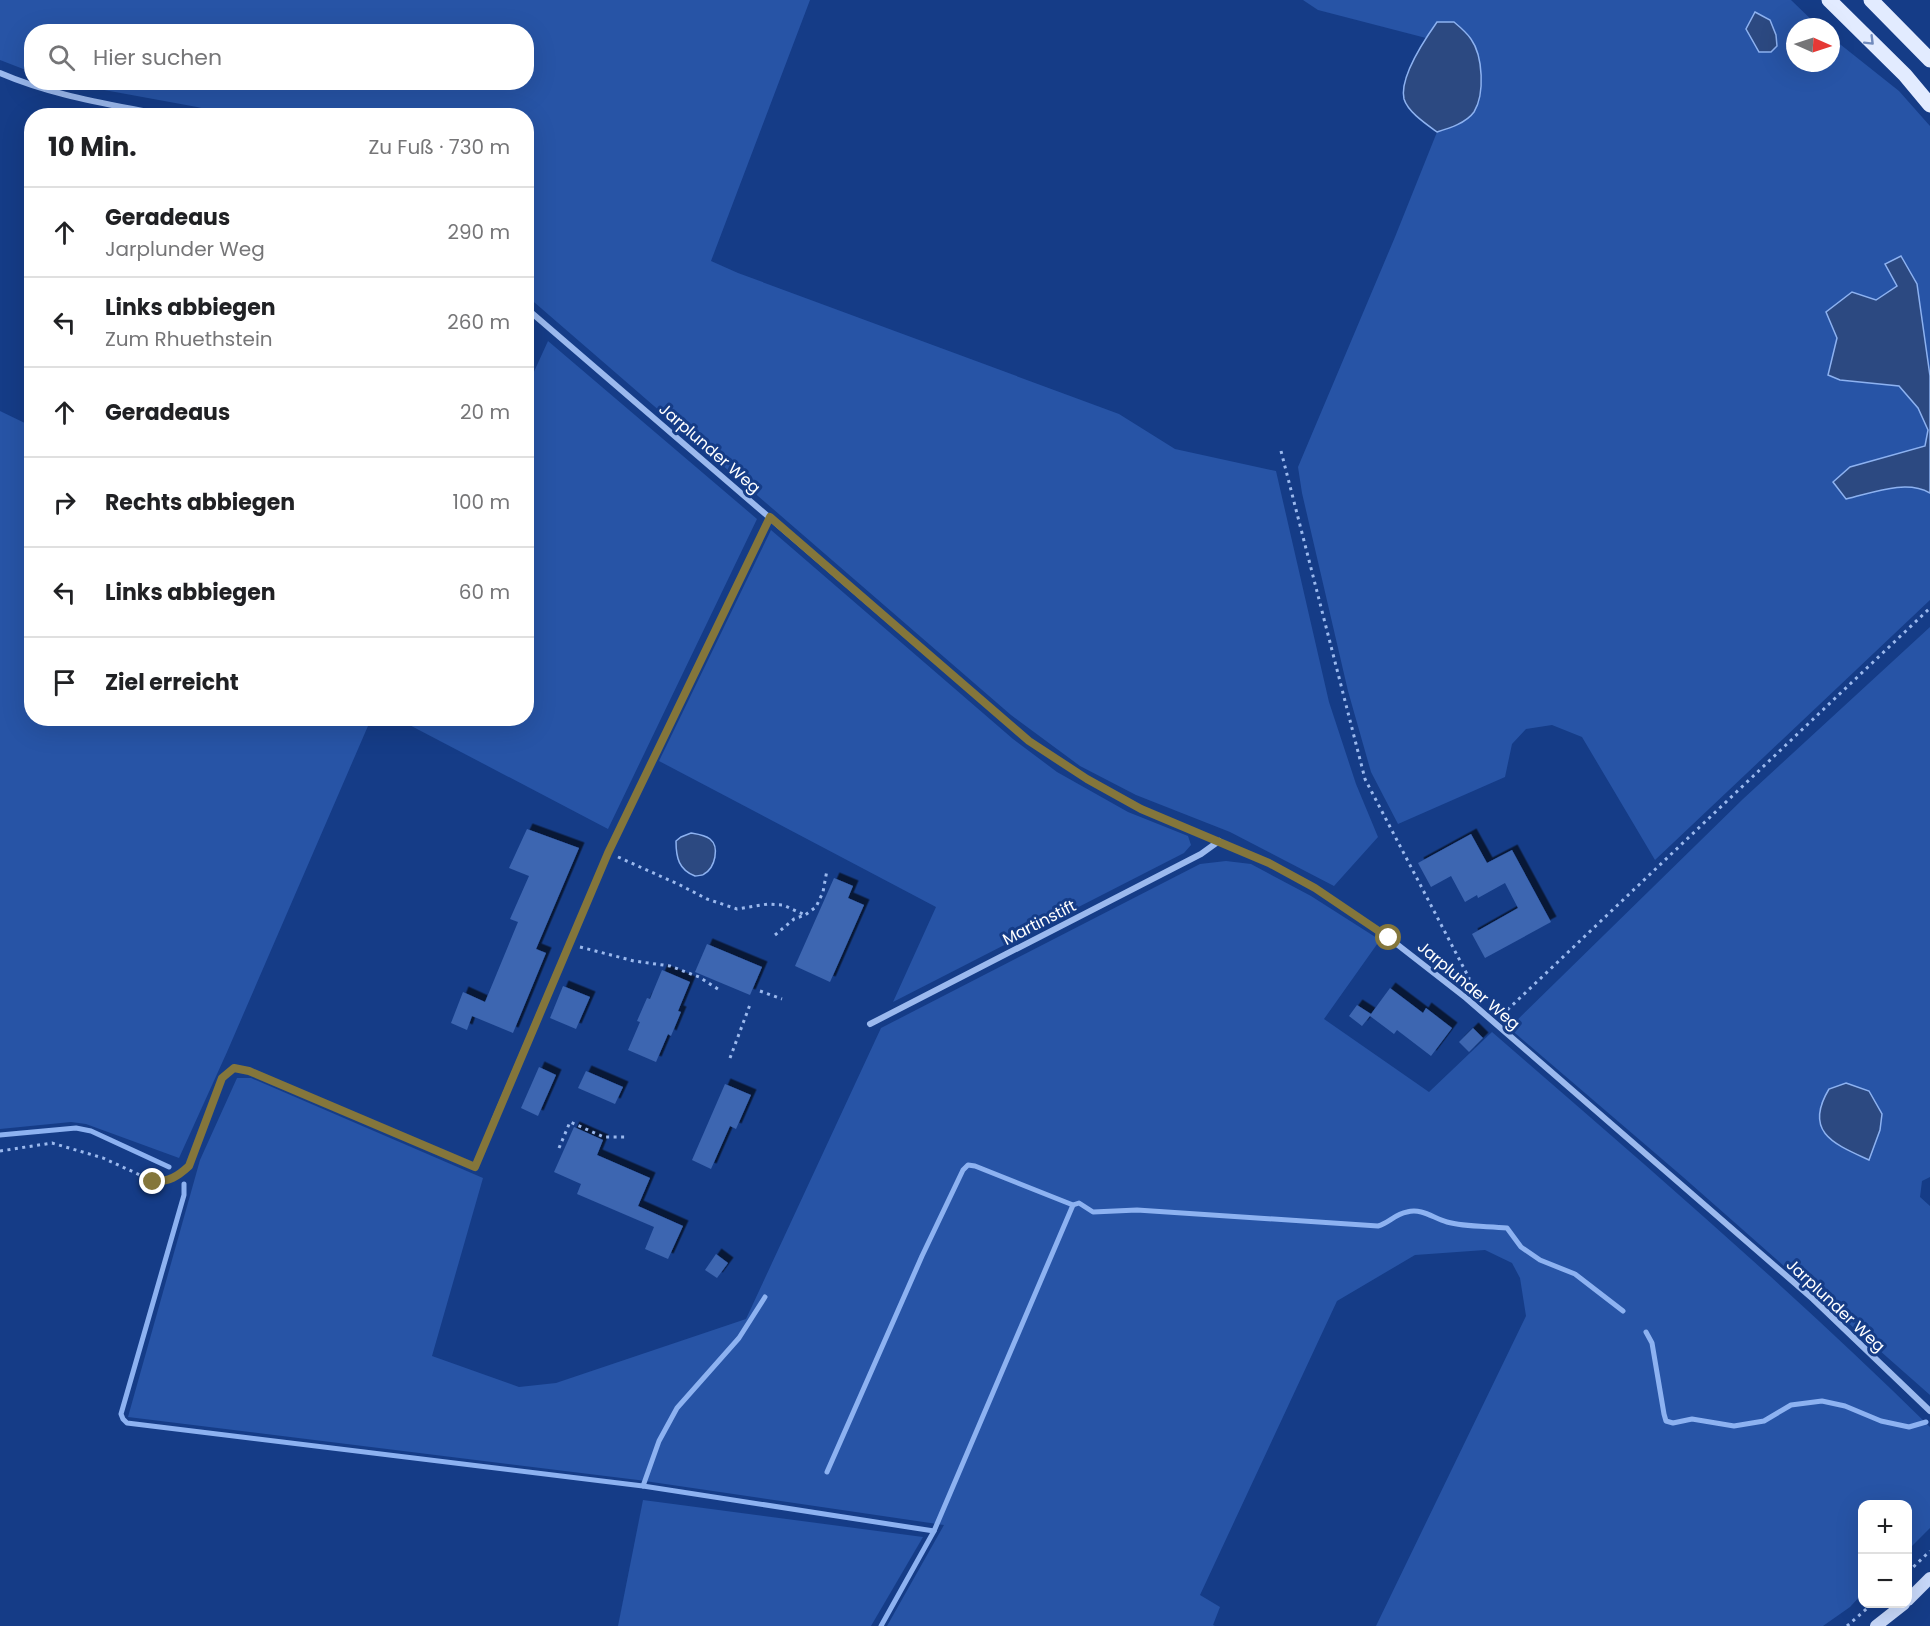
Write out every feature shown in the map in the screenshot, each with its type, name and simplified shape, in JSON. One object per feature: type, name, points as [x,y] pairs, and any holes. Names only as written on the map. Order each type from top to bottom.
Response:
[{"type":"main road","points":[[1829,0],[1905,75],[1930,105]]},
{"type":"main road","points":[[1870,0],[1930,60]]},
{"type":"main road","points":[[1912,1596],[1930,1578]]},
{"type":"main road","points":[[1876,1626],[1899,1608]]},
{"type":"street","points":[[0,73],[24,83]]},
{"type":"street","points":[[45,90],[126,108]]},
{"type":"street","name":"Jarplunder Weg","points":[[534,315],[1029,741],[1087,779],[1141,809],[1269,863],[1315,888],[1389,938],[1466,998],[1813,1299],[1930,1411]]},
{"type":"street","points":[[494,1121],[608,853],[770,517]]},
{"type":"street","name":"Martinstift","points":[[870,1024],[1201,854],[1219,841]]},
{"type":"path","points":[[1281,451],[1365,779],[1468,978],[1466,998]]},
{"type":"path","points":[[1495,1023],[1930,608]]},
{"type":"path","points":[[608,853],[706,899],[737,909],[768,904],[783,905],[805,915]]},
{"type":"path","points":[[775,935],[794,919],[816,907],[823,892],[827,870]]},
{"type":"path","points":[[569,944],[634,962],[670,966],[699,977],[721,991]]},
{"type":"path","points":[[760,991],[782,999]]},
{"type":"path","points":[[730,1058],[751,1002]]},
{"type":"path","points":[[0,1151],[52,1143],[103,1158],[153,1182],[167,1181],[178,1176],[189,1166],[222,1078],[234,1068],[249,1071],[475,1167],[494,1121]]},
{"type":"path","points":[[559,1148],[570,1122],[604,1137],[626,1137]]},
{"type":"path","points":[[1912,1568],[1930,1551]]},
{"type":"path","points":[[1847,1626],[1867,1608]]},
{"type":"shaded area","points":[[0,0],[810,0],[711,261],[1119,414],[1175,449],[1276,471],[1329,702],[1356,784],[1378,837],[1334,886],[1230,832],[1136,795],[1080,766],[1011,715],[534,302],[534,108],[201,108],[104,90],[534,90],[534,24],[24,24],[24,69],[0,60]]},
{"type":"shaded area","points":[[1303,0],[1791,0],[1810,18],[1786,18],[1786,72],[1840,72],[1840,44],[1899,91],[1930,126],[1930,376],[1897,286],[1876,300],[1826,312],[1837,338],[1840,380],[1899,386],[1918,408],[1928,430],[1925,447],[1902,454],[1846,499],[1900,487],[1921,489],[1930,493],[1930,600],[1655,860],[1582,737],[1552,725],[1526,729],[1512,744],[1505,777],[1398,824],[1371,772],[1348,691],[1298,467],[1437,132],[1454,127],[1481,95],[1481,68],[1472,39],[1437,22],[1426,38],[1318,10]],"holes":[[[1754,13],[1770,20],[1776,35],[1777,46],[1771,52]]]},
{"type":"shaded area","points":[[1755,12],[1770,20],[1776,35],[1777,46],[1771,52],[1759,52],[1746,29]]},
{"type":"shaded area","points":[[1437,22],[1454,22],[1469,37],[1478,55],[1481,85],[1478,104],[1471,116],[1452,127],[1437,132],[1409,109],[1403,90],[1414,59]]},
{"type":"shaded area","points":[[1901,256],[1917,284],[1930,376],[1930,493],[1921,489],[1900,487],[1846,499],[1833,482],[1850,467],[1925,446],[1928,430],[1918,408],[1899,386],[1840,380],[1828,375],[1837,338],[1826,312],[1852,292],[1876,300],[1897,286],[1885,264]]},
{"type":"shaded area","points":[[548,341],[757,519],[608,829],[411,726],[534,726],[534,372]]},
{"type":"shaded area","points":[[0,411],[24,423],[24,726],[368,726],[179,1158],[86,1124],[71,1122],[0,1129]]},
{"type":"shaded area","points":[[771,530],[1013,739],[1057,772],[1128,812],[1188,836],[1191,845],[1184,853],[893,1002],[936,907],[659,761]]},
{"type":"shaded area","points":[[1930,627],[1930,1177],[1922,1181],[1920,1197],[1930,1206],[1930,1395],[1683,1177],[1509,1028],[1743,799]],"holes":[[[1821,1103],[1869,1160],[1849,1152],[1826,1133],[1821,1124]]]},
{"type":"shaded area","points":[[691,833],[708,838],[715,847],[715,857],[711,867],[703,875],[695,876],[685,870],[678,858],[676,841]]},
{"type":"shaded area","points":[[1226,861],[1251,864],[1311,896],[1380,940],[1324,1019],[1429,1092],[1492,1032],[1769,1275],[1930,1427],[1930,1528],[1912,1546],[1912,1500],[1858,1500],[1858,1598],[1850,1607],[1823,1626],[1376,1626],[1526,1316],[1520,1278],[1512,1263],[1485,1250],[1415,1255],[1337,1301],[1200,1595],[1220,1607],[1213,1625],[1215,1626],[887,1626],[944,1525],[638,1480],[128,1417],[200,1160],[237,1078],[251,1078],[483,1178],[432,1356],[519,1387],[556,1383],[746,1319],[881,1028],[1200,864]]},
{"type":"shaded area","points":[[1846,1083],[1869,1091],[1882,1114],[1880,1130],[1869,1160],[1834,1142],[1821,1126],[1819,1116],[1829,1089]]},
{"type":"shaded area","points":[[643,1500],[923,1537],[871,1626],[618,1626]]},
{"type":"building","points":[[527,829],[579,848],[536,949],[546,953],[513,1033],[472,1016],[467,1030],[451,1023],[463,992],[485,1002],[518,922],[510,919],[529,876],[509,868]]},
{"type":"building","points":[[1471,834],[1487,863],[1512,850],[1551,922],[1485,958],[1472,934],[1518,908],[1505,883],[1478,898],[1477,895],[1465,902],[1451,876],[1431,887],[1418,863]]},
{"type":"building","points":[[834,878],[853,886],[848,898],[864,905],[830,982],[795,966]]},
{"type":"building","points":[[707,944],[762,967],[750,995],[695,972]]},
{"type":"building","points":[[662,970],[690,982],[671,1036],[668,1034],[656,1062],[628,1050],[640,1022],[637,1021],[647,998],[650,999]]},
{"type":"building","points":[[563,986],[590,997],[576,1029],[550,1018]]},
{"type":"building","points":[[1390,988],[1423,1013],[1426,1008],[1452,1028],[1431,1056],[1397,1030],[1394,1034],[1370,1016],[1362,1026],[1349,1016],[1357,1005],[1371,1014]]},
{"type":"building","points":[[1473,1028],[1483,1038],[1469,1052],[1459,1042]]},
{"type":"building","points":[[539,1067],[556,1075],[538,1116],[521,1108]]},
{"type":"building","points":[[586,1071],[623,1087],[615,1104],[578,1088]]},
{"type":"building","points":[[725,1084],[751,1095],[736,1129],[730,1126],[711,1169],[692,1160]]},
{"type":"building","points":[[574,1127],[603,1140],[597,1155],[650,1178],[638,1206],[683,1226],[668,1259],[645,1249],[654,1227],[577,1194],[581,1184],[554,1172]]},
{"type":"building","points":[[716,1254],[728,1263],[717,1278],[705,1270]]},
{"type":"waterway","points":[[0,1135],[76,1128],[91,1131],[169,1167]]},
{"type":"waterway","points":[[827,1472],[922,1256],[963,1170],[968,1165],[975,1166],[1073,1205]]},
{"type":"waterway","points":[[184,1184],[184,1195],[121,1414],[127,1423],[643,1486],[934,1531]]},
{"type":"waterway","points":[[881,1626],[934,1531],[1073,1205],[1079,1203],[1093,1212],[1137,1210],[1378,1226],[1403,1213],[1418,1211],[1454,1224],[1507,1228],[1521,1247],[1540,1260],[1575,1274],[1623,1311]]},
{"type":"waterway","points":[[643,1486],[659,1441],[677,1408],[739,1338],[765,1297]]},
{"type":"waterway","points":[[1646,1332],[1652,1343],[1666,1421],[1673,1423],[1692,1419],[1734,1426],[1764,1421],[1791,1405],[1822,1401],[1845,1406],[1881,1421],[1909,1427],[1926,1422]]},
{"type":"route","points":[[153,1182],[167,1181],[178,1176],[189,1166],[222,1078],[234,1068],[249,1071],[475,1167],[608,853],[770,517],[1029,741],[1087,779],[1141,809],[1269,863],[1315,888],[1389,938]]}]
